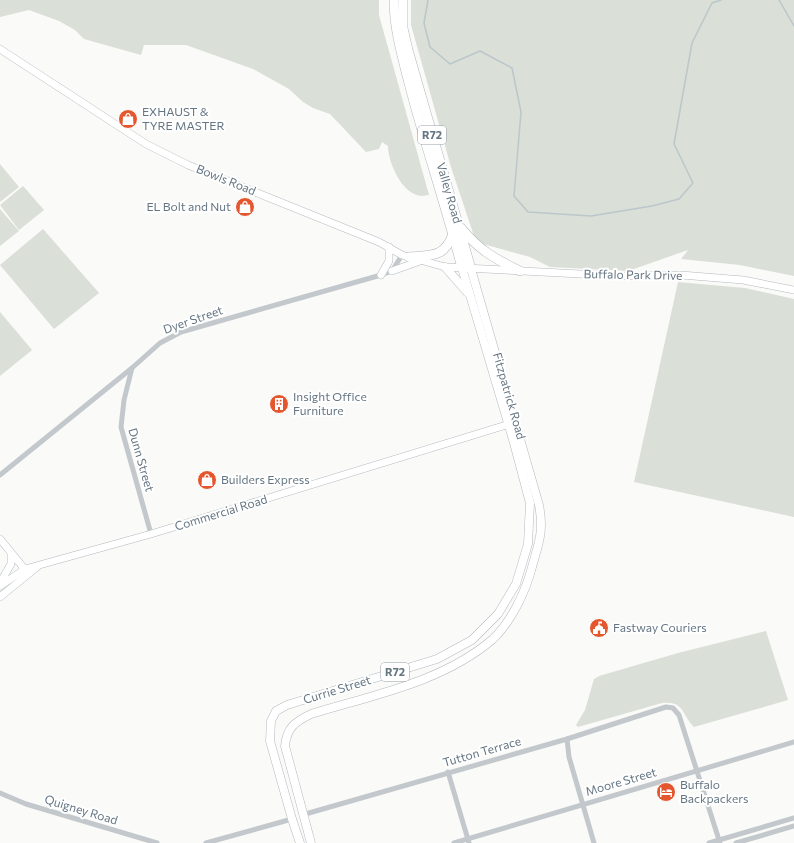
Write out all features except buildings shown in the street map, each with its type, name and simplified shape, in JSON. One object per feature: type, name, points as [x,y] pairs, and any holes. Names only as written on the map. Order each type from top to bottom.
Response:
[{"type":"highway","name":"Valley Road","points":[[394,0],[396,30],[407,73],[453,234],[466,268]]},
{"type":"highway","name":"Valley Road","points":[[403,0],[403,28],[408,50],[458,224],[466,268]]},
{"type":"highway","points":[[458,224],[478,247],[489,255],[520,271]]},
{"type":"highway","points":[[406,256],[437,254],[449,244],[453,234]]},
{"type":"main road","points":[[444,266],[469,294]]},
{"type":"main road","name":"Fitzpatrick Road","points":[[466,268],[469,294],[513,423],[530,503]]},
{"type":"main road","name":"Fitzpatrick Road","points":[[466,268],[539,505],[542,523]]},
{"type":"main road","name":"Currie Street","points":[[300,843],[270,741],[271,721],[276,711],[287,705],[437,659],[472,640],[498,614],[516,584],[528,544],[530,503]]},
{"type":"main road","name":"Currie Street","points":[[311,843],[302,816],[285,746],[286,736],[296,722],[311,714],[423,679],[461,662],[494,638],[517,606],[529,580],[542,534],[542,523]]},
{"type":"street","name":"Bowls Road","points":[[0,49],[146,144],[188,165],[390,247],[406,256],[420,261],[444,266],[466,268]]},
{"type":"street","points":[[381,275],[389,261],[390,247]]},
{"type":"street","points":[[392,271],[406,256]]},
{"type":"street","points":[[392,271],[420,261]]},
{"type":"street","name":"Buffalo Park Drive","points":[[466,268],[619,276],[681,275],[743,280],[794,290]]},
{"type":"street","name":"Dyer Street","points":[[0,475],[132,368],[160,342],[181,332],[392,271]]},
{"type":"street","name":"Dunn Street","points":[[132,368],[124,400],[121,427],[151,534]]},
{"type":"street","name":"Commercial Road","points":[[0,586],[39,565],[151,534],[513,423]]},
{"type":"street","points":[[0,539],[11,554],[27,571]]},
{"type":"street","points":[[0,583],[11,564],[11,554]]},
{"type":"street","name":"Commercial Road","points":[[0,597],[27,571]]},
{"type":"street","name":"Tutton Terrace","points":[[302,816],[448,772],[567,739],[666,707],[673,708],[679,715],[696,770]]},
{"type":"street","points":[[567,739],[568,753],[594,843]]},
{"type":"street","name":"Moore Street","points":[[454,843],[469,841],[582,804],[794,742]]},
{"type":"street","points":[[696,770],[719,842]]},
{"type":"street","points":[[448,772],[469,841]]},
{"type":"street","name":"Quigney Road","points":[[0,793],[26,804],[157,843]]},
{"type":"street","points":[[709,843],[719,842],[794,818]]},
{"type":"street","points":[[206,843],[292,819]]},
{"type":"street","points":[[736,843],[794,826]]},
{"type":"shaded area","points":[[0,0],[379,0],[379,15],[429,195],[418,196],[405,187],[400,181],[393,167],[388,146],[382,142],[379,149],[366,152],[330,114],[313,108],[303,102],[289,89],[253,69],[186,45],[144,45],[141,55],[84,39],[75,30],[59,21],[29,10],[0,17]]},
{"type":"shaded area","points":[[411,0],[794,0],[794,276],[740,265],[681,259],[688,250],[628,271],[550,267],[530,257],[476,242],[451,167],[411,25]]},
{"type":"shaded area","points":[[0,164],[19,187],[0,202]]},
{"type":"shaded area","points":[[23,186],[44,210],[19,230],[0,205]]},
{"type":"shaded area","points":[[0,209],[19,231],[0,246]]},
{"type":"shaded area","points":[[43,229],[99,293],[54,329],[0,265]]},
{"type":"shaded area","points":[[678,282],[745,288],[794,299],[794,517],[634,482]]},
{"type":"shaded area","points":[[0,312],[32,350],[0,376]]},
{"type":"shaded area","points":[[766,631],[788,700],[694,727],[679,706],[669,703],[662,703],[578,727],[576,725],[585,710],[594,679],[599,676],[678,653]]},
{"type":"waterway","points":[[428,0],[424,23],[430,47],[450,64],[480,51],[512,68],[521,112],[514,196],[528,212],[591,216],[652,206],[679,199],[693,183],[674,144],[692,43],[712,3],[721,0]]},
{"type":"waterway","points":[[779,0],[794,26]]},
{"type":"place","name":"EXHAUST & TYRE MASTER","points":[[128,119]]},
{"type":"place","name":"EL Bolt and Nut","points":[[245,207]]},
{"type":"place","name":"Insight Office Furniture","points":[[279,404]]},
{"type":"place","name":"Builders Express","points":[[207,480]]},
{"type":"place","name":"Fastway Couriers","points":[[599,628]]},
{"type":"place","name":"Buffalo Backpackers","points":[[666,792]]}]
